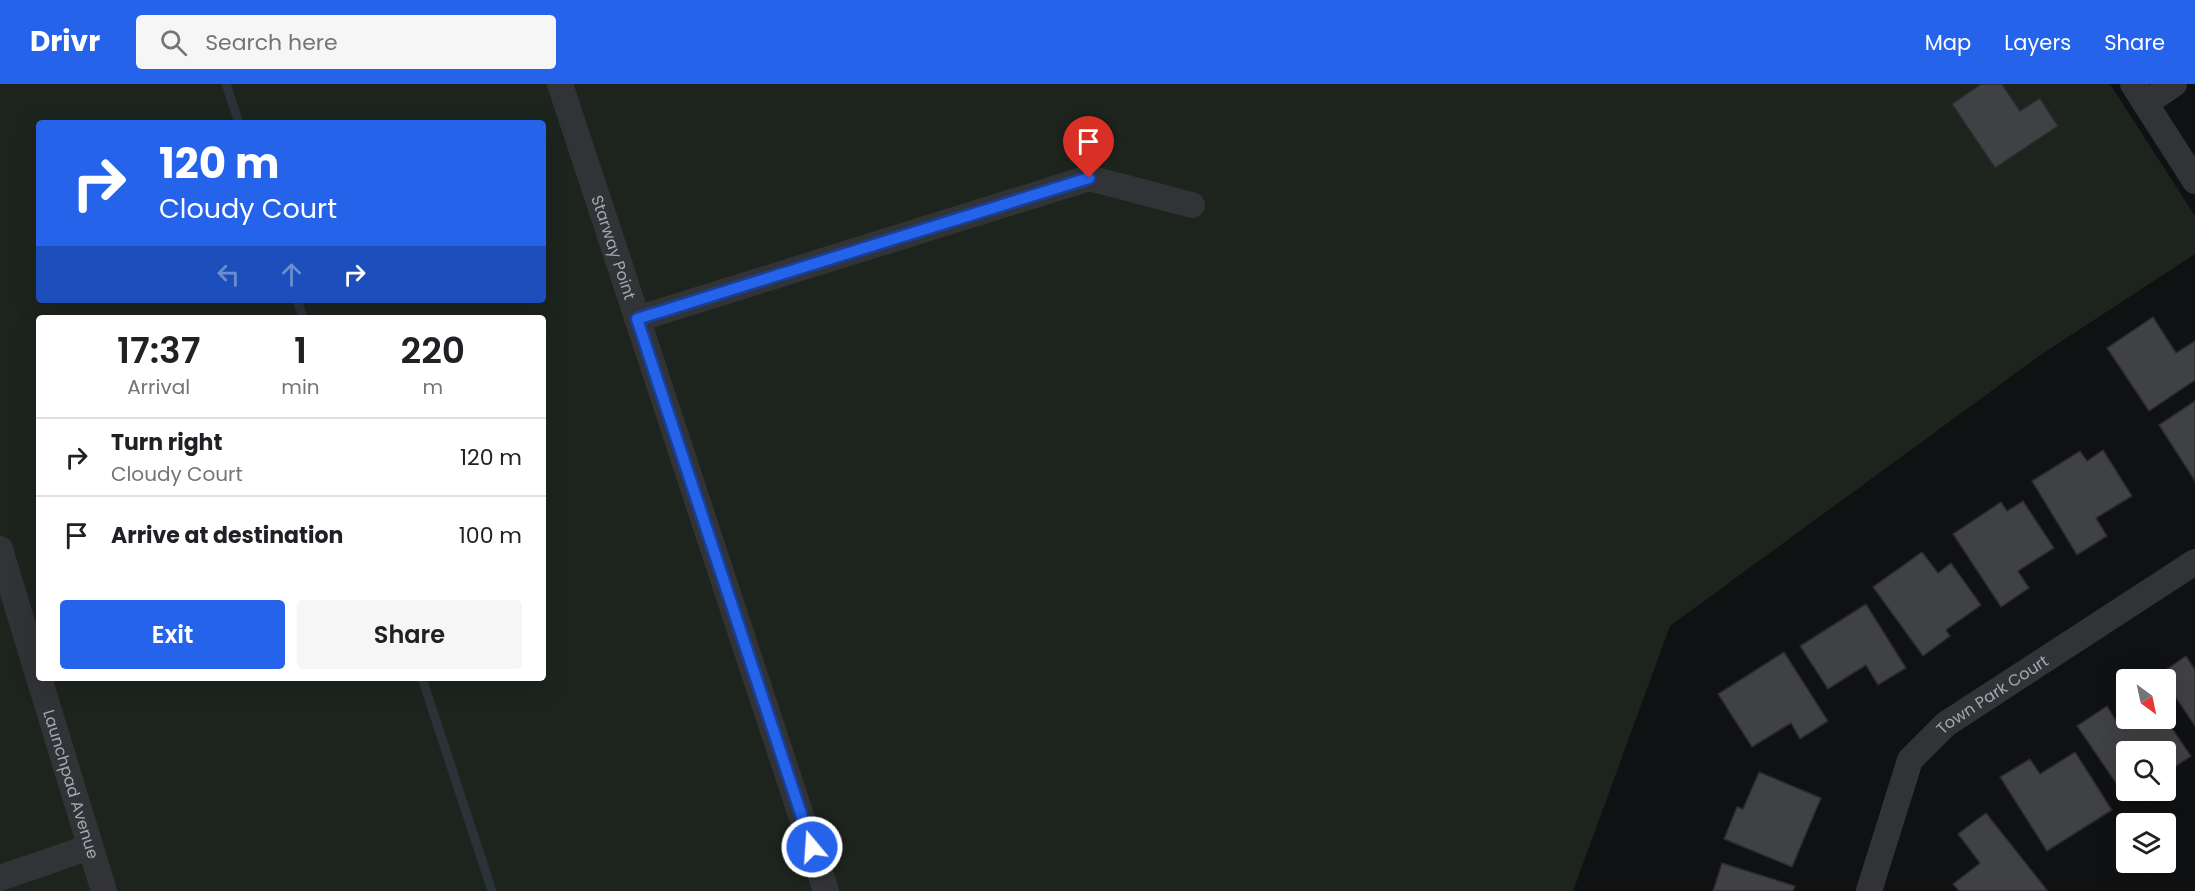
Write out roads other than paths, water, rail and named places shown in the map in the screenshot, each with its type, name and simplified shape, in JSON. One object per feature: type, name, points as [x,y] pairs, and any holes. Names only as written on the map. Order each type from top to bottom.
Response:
[{"type":"street","name":"Starway Point","points":[[560,84],[826,891]]},
{"type":"street","points":[[2174,84],[2139,94],[2195,181]]},
{"type":"street","points":[[637,319],[1089,178],[1192,205]]},
{"type":"street","name":"Launchpad Avenue","points":[[0,549],[36,668]]},
{"type":"street","name":"Town Park Court","points":[[1869,891],[1910,760],[1946,724],[2195,562]]},
{"type":"street","name":"Launchpad Avenue","points":[[40,681],[104,891]]},
{"type":"street","points":[[0,878],[90,847]]},
{"type":"waterway","points":[[226,84],[238,120]]},
{"type":"waterway","points":[[298,303],[302,315]]},
{"type":"waterway","points":[[423,681],[492,891]]}]
